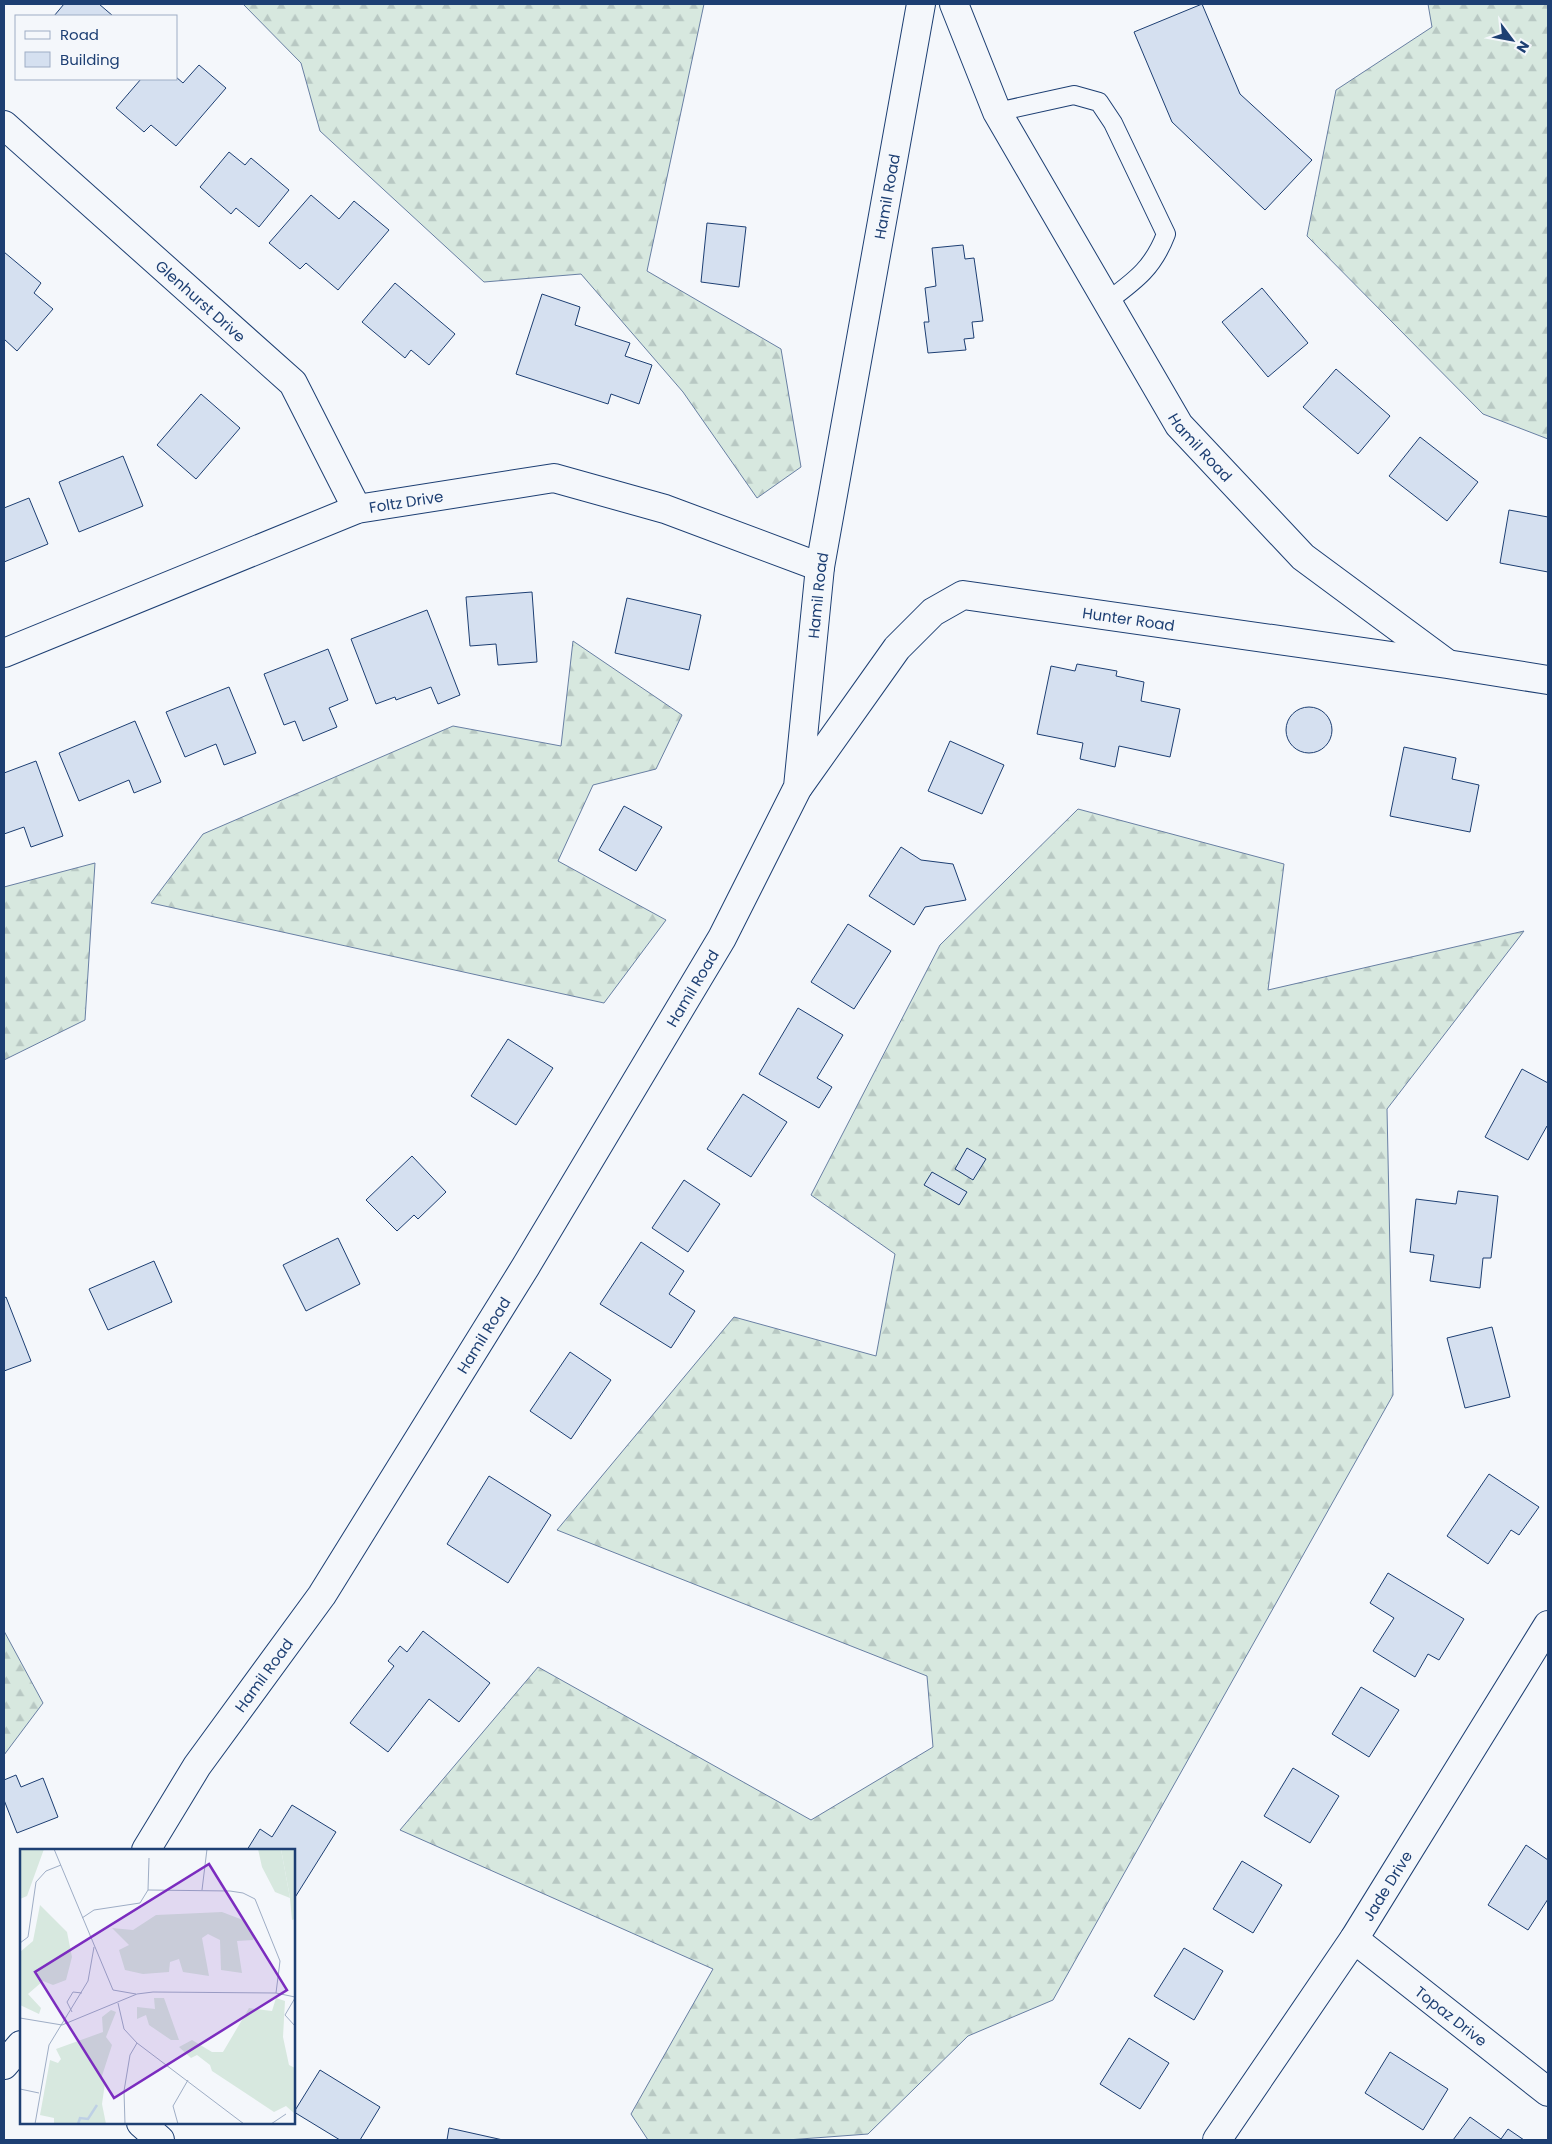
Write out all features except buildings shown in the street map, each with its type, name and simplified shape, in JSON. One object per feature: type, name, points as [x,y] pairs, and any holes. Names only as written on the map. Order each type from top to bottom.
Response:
[{"type":"street","name":"Hamil Road","points":[[147,1849],[197,1766],[322,1595],[526,1266],[722,938],[798,787],[820,567],[921,4]]},
{"type":"street","name":"Hamil Road","points":[[954,4],[998,112],[1179,425],[1303,557],[1447,664]]},
{"type":"street","name":"Glenhurst Drive","points":[[4,125],[293,383],[357,509]]},
{"type":"street","name":"Foltz Drive","points":[[4,653],[357,509],[554,478],[665,509],[820,567]]},
{"type":"street","name":"Hunter Road","points":[[798,787],[897,648],[933,612],[963,595],[1548,680]]},
{"type":"street","name":"Jade Drive","points":[[1217,2140],[1354,1939],[1548,1625]]},
{"type":"street","name":"Topaz Drive","points":[[1354,1939],[1548,2092]]},
{"type":"street","points":[[4,2065],[20,2046]]},
{"type":"street","points":[[142,2124],[160,2140]]},
{"type":"lane","points":[[998,112],[1074,95],[1099,102],[1113,123],[1166,234],[1159,253],[1141,276],[1108,301]]},
{"type":"green space","points":[[243,4],[704,4],[647,271],[781,349],[801,467],[757,498],[683,392],[581,274],[484,282],[320,131],[301,63]]},
{"type":"green space","points":[[1428,4],[1548,4],[1548,439],[1483,414],[1307,236],[1336,90],[1432,27]]},
{"type":"green space","points":[[573,641],[682,715],[656,769],[593,785],[558,861],[666,920],[604,1003],[151,903],[203,834],[453,726],[561,746]]},
{"type":"green space","points":[[1078,809],[1284,864],[1268,990],[1524,931],[1387,1109],[1393,1395],[1053,2000],[968,2036],[868,2134],[787,2140],[648,2140],[631,2114],[713,1969],[400,1830],[538,1667],[811,1820],[933,1747],[927,1676],[557,1530],[734,1317],[876,1356],[895,1254],[811,1195],[940,945]]},
{"type":"green space","points":[[95,863],[85,1020],[4,1060],[4,887]]},
{"type":"green space","points":[[4,1631],[43,1703],[4,1755]]}]
